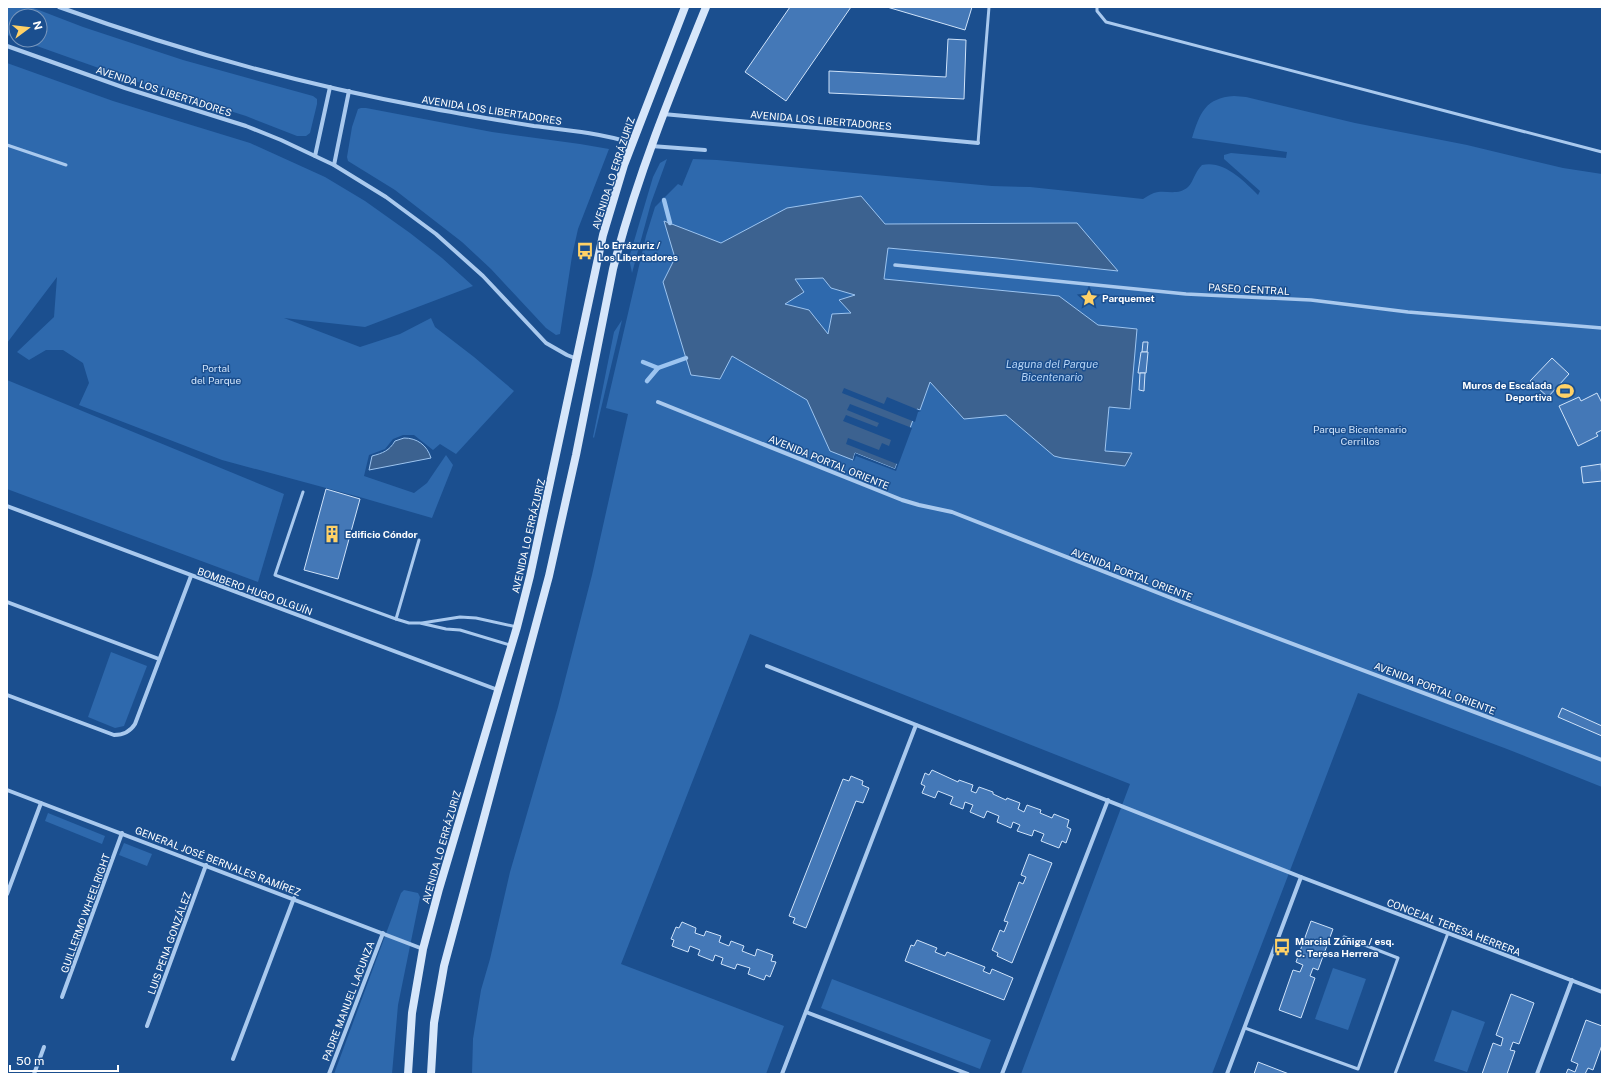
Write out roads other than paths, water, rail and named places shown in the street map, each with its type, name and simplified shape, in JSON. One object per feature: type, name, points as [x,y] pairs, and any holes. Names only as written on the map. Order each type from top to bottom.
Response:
[{"type":"main road","name":"AVENIDA LO ERRÁZURIZ","points":[[408,1074],[412,1013],[423,949],[453,840],[517,627],[541,528],[599,252],[614,198],[632,143],[685,7]]},
{"type":"main road","points":[[431,1074],[434,1023],[444,966],[540,610],[576,455],[613,269],[628,213],[650,146],[706,7]]},
{"type":"street","name":"AVENIDA LOS LIBERTADORES","points":[[59,7],[182,48],[244,66],[330,87],[422,107],[496,120],[599,134],[632,143]]},
{"type":"street","name":"AVENIDA LOS LIBERTADORES","points":[[7,46],[125,88],[246,126],[315,156],[334,166],[386,197],[436,234],[484,276],[546,343],[577,359]]},
{"type":"street","points":[[315,156],[330,87]]},
{"type":"street","points":[[334,166],[349,91]]},
{"type":"street","name":"AVENIDA LOS LIBERTADORES","points":[[663,114],[978,143]]},
{"type":"street","points":[[650,146],[705,150]]},
{"type":"street","name":"PASEO CENTRAL","points":[[895,265],[1186,294],[1311,300],[1408,312],[1602,328]]},
{"type":"street","name":"AVENIDA PORTAL ORIENTE","points":[[658,402],[902,500],[952,512],[1184,603],[1602,760]]},
{"type":"street","name":"BOMBERO HUGO OLGUÍN","points":[[7,506],[498,690]]},
{"type":"street","points":[[7,695],[109,734],[119,735],[129,732],[135,724],[191,576]]},
{"type":"street","points":[[7,602],[159,660]]},
{"type":"street","name":"CONCEJAL TERESA HERRERA","points":[[767,666],[1301,877],[1602,992]]},
{"type":"street","points":[[782,1074],[916,725]]},
{"type":"street","name":"GENERAL JOSÉ BERNALES RAMÍREZ","points":[[7,790],[294,898],[423,949]]},
{"type":"street","points":[[1002,1074],[1108,800]]},
{"type":"street","points":[[7,894],[41,803]]},
{"type":"street","name":"GUILLERMO WHEELRIGHT","points":[[62,997],[122,834]]},
{"type":"street","name":"LUIS PENA GONZÁLEZ","points":[[147,1026],[206,865]]},
{"type":"street","points":[[1227,1074],[1301,877]]},
{"type":"street","points":[[233,1060],[294,898]]},
{"type":"street","name":"PADRE MANUEL LACUNZA","points":[[329,1074],[383,933]]},
{"type":"street","points":[[1538,1074],[1572,980]]},
{"type":"street","points":[[806,1012],[968,1074]]},
{"type":"street","points":[[34,1074],[44,1047]]},
{"type":"lane","points":[[978,143],[989,7]]},
{"type":"lane","points":[[1097,7],[1097,11],[1106,22],[1602,152]]},
{"type":"lane","points":[[7,145],[66,165]]},
{"type":"lane","points":[[303,492],[275,575],[396,620],[409,623],[420,623],[460,617],[476,618],[517,627]]},
{"type":"lane","points":[[396,620],[420,540]]},
{"type":"lane","points":[[420,623],[446,629],[460,630],[511,646]]},
{"type":"lane","points":[[1395,1074],[1448,933]]},
{"type":"lane","points":[[1245,1028],[1358,1069],[1398,958],[1344,937]]},
{"type":"water","name":"Laguna del Parque Bicentenario","points":[[861,196],[885,224],[1077,223],[1118,271],[888,248],[884,279],[1059,296],[1098,325],[1137,329],[1130,409],[1109,407],[1105,451],[1132,453],[1125,466],[1054,456],[1006,415],[964,419],[930,382],[920,410],[917,409],[895,469],[855,453],[853,460],[830,451],[807,400],[732,356],[720,379],[691,375],[663,282],[675,258],[664,221],[721,243],[787,208]],"holes":[[[823,278],[831,288],[855,295],[839,300],[851,313],[832,314],[828,334],[809,310],[785,304],[804,292],[795,279]]]},
{"type":"water","points":[[404,438],[413,439],[421,443],[427,449],[431,458],[369,470],[372,456],[385,451],[395,441]]},
{"type":"waterway","points":[[664,200],[670,223]]},
{"type":"waterway","points":[[647,381],[658,368],[686,358]]},
{"type":"waterway","points":[[643,362],[658,368]]},
{"type":"place","name":"Lo Errázuriz / Los Libertadores","points":[[585,251]]},
{"type":"place","name":"Parquemet","points":[[1089,298]]},
{"type":"place","name":"Muros de Escalada Deportiva","points":[[1565,391]]},
{"type":"place","name":"Edificio Cóndor","points":[[332,534]]},
{"type":"place","name":"Marcial Zúñiga / esq. C. Teresa Herrera","points":[[1282,947]]},
{"type":"park label","name":"Portal del Parque","points":[[216,374]]},
{"type":"park label","name":"Parque Bicentenario Cerrillos","points":[[1360,434]]}]
